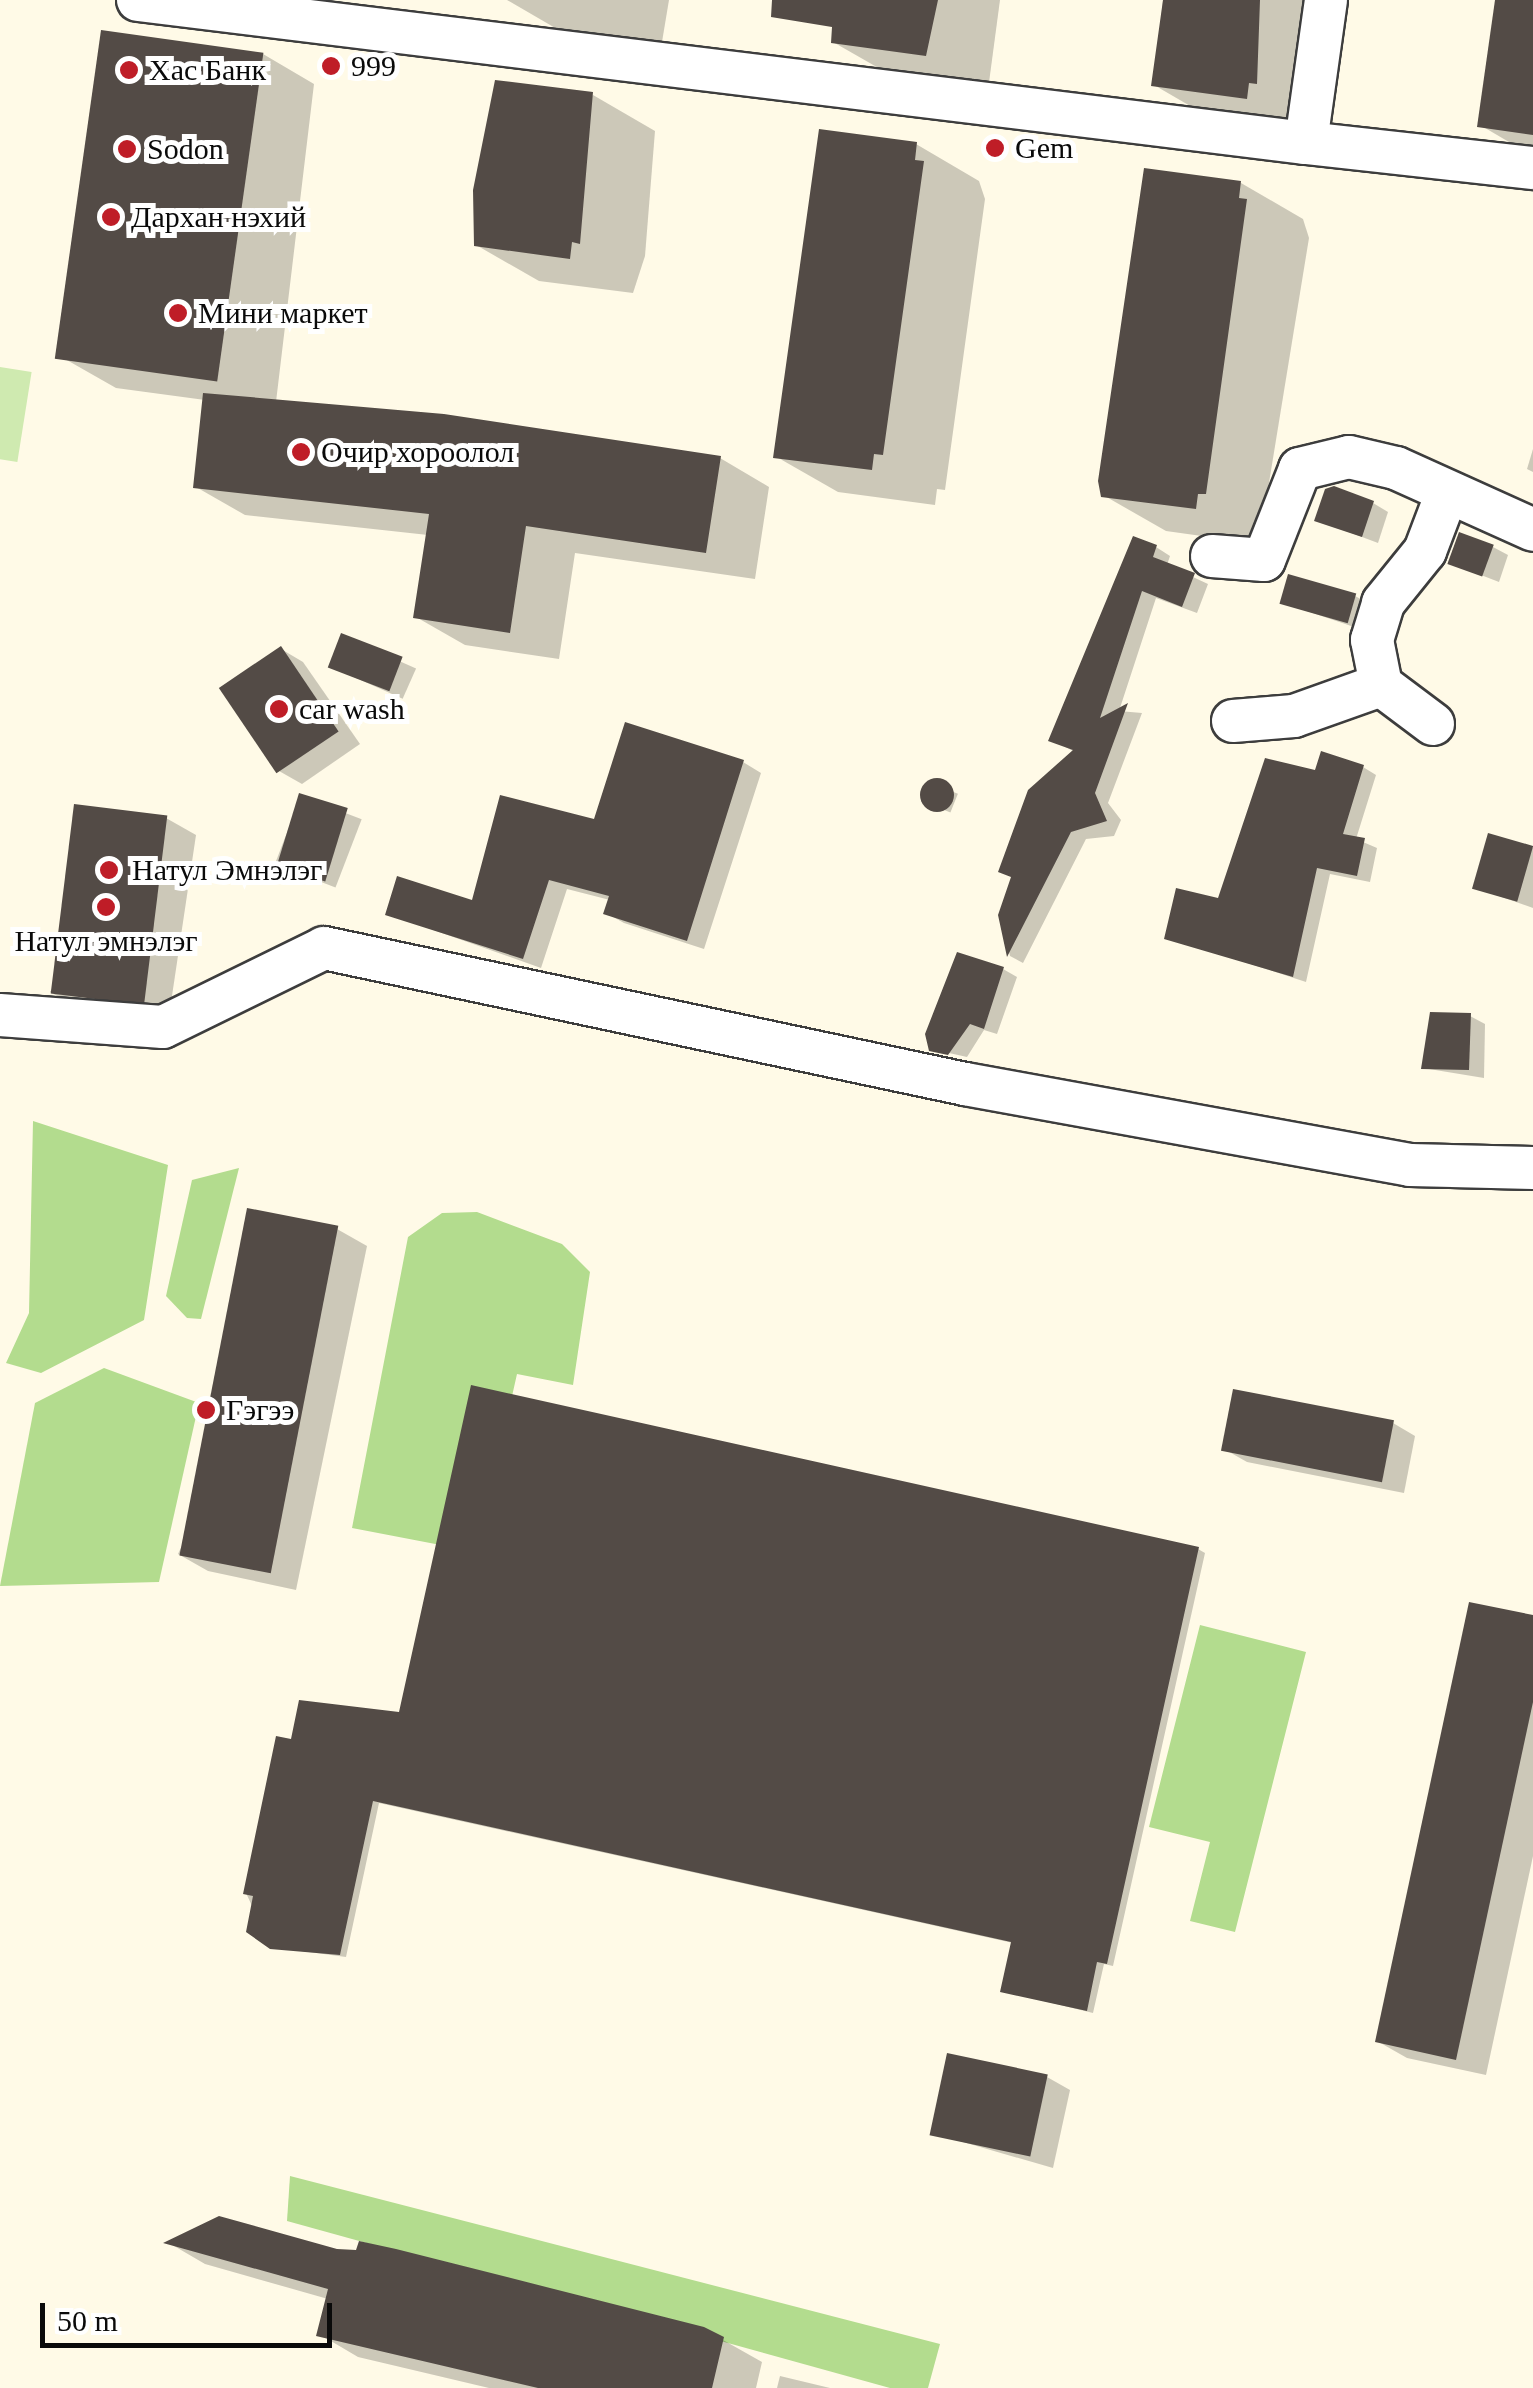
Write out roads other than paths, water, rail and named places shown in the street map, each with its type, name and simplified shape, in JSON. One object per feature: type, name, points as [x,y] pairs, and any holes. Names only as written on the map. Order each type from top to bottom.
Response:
[{"type":"street","points":[[138,0],[416,15],[1306,143],[1533,168]]},
{"type":"street","points":[[1306,143],[1326,0]]},
{"type":"street","points":[[1212,556],[1264,560],[1300,468],[1349,457],[1533,530]]},
{"type":"street","points":[[1433,724],[1380,685],[1372,640],[1383,602],[1425,551],[1447,493]]},
{"type":"street","points":[[1233,720],[1294,716],[1380,685]]},
{"type":"street","points":[[0,1014],[164,1026],[324,948],[985,1088],[1410,1164],[1533,1168]]},
{"type":"place","name":"999","points":[[331,66]]},
{"type":"place","name":"Хас Банк","points":[[129,70]]},
{"type":"place","name":"Gem","points":[[995,148]]},
{"type":"place","name":"Sodon","points":[[127,149]]},
{"type":"place","name":"Дархан нэхий","points":[[111,217]]},
{"type":"place","name":"Мини маркет","points":[[178,313]]},
{"type":"place","name":"Очир хороолол","points":[[301,452]]},
{"type":"place","name":"car wash","points":[[279,709]]},
{"type":"place","name":"Натул Эмнэлэг","points":[[109,870]]},
{"type":"place","name":"Натул эмнэлэг","points":[[106,907]]},
{"type":"place","name":"Гэгээ","points":[[206,1410]]}]
